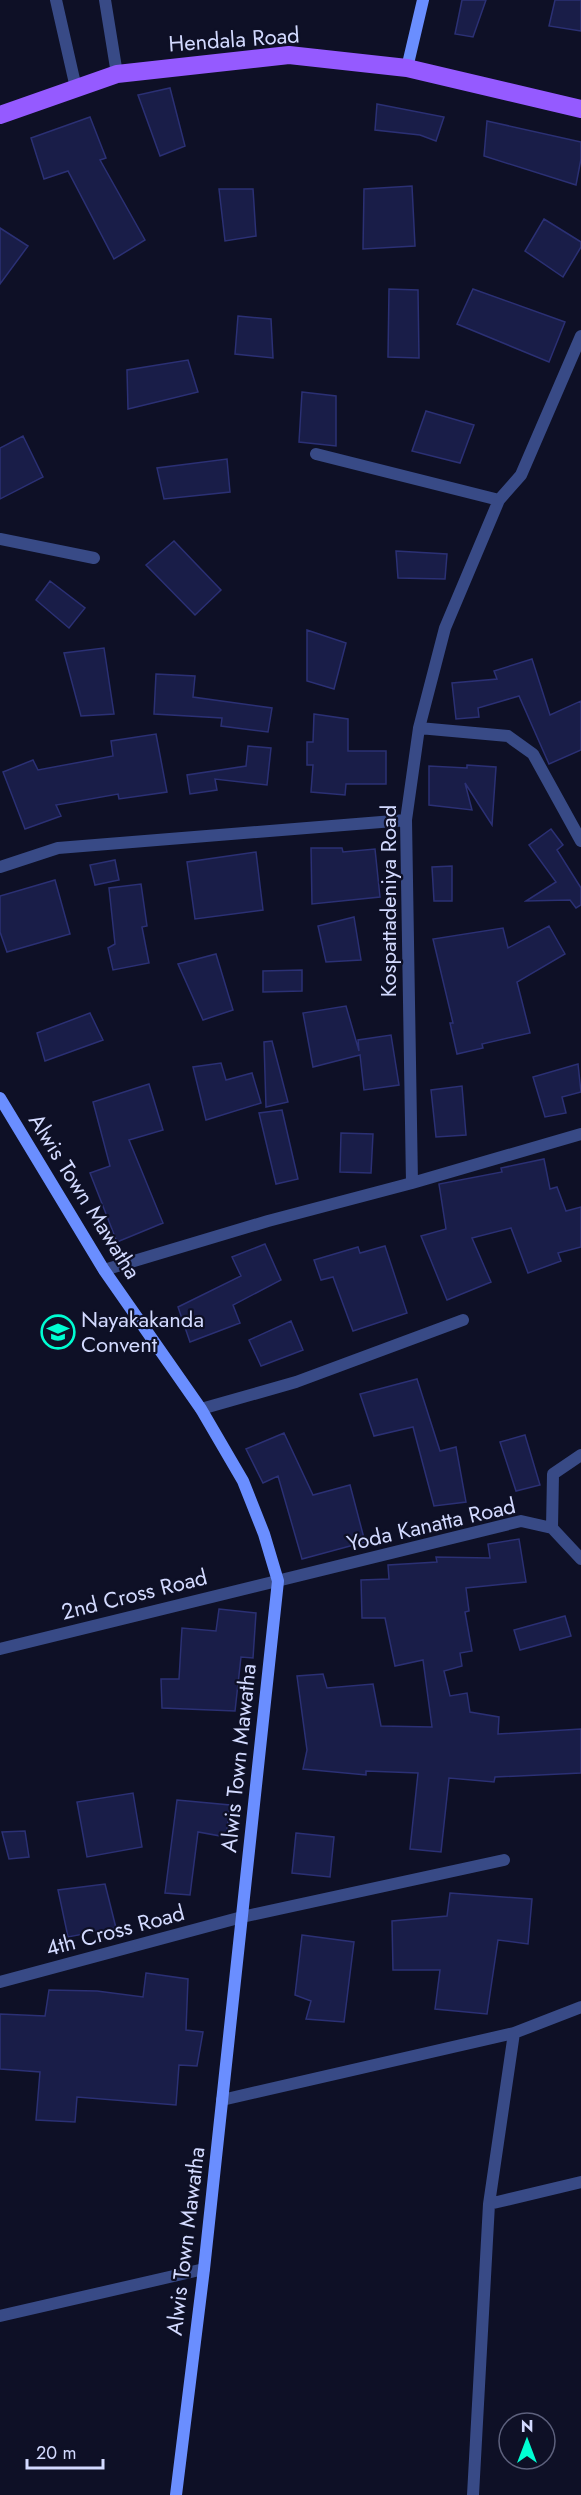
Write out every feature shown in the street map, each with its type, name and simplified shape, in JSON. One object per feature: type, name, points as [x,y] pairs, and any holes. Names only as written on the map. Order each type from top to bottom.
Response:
[{"type":"main road","name":"Hendala Road","points":[[0,115],[117,74],[289,55],[407,68],[581,109]]},
{"type":"street","points":[[56,0],[76,88]]},
{"type":"street","points":[[105,0],[117,74]]},
{"type":"street","points":[[407,68],[423,0]]},
{"type":"street","name":"Kospattadeniya Road","points":[[412,1183],[406,820],[419,728],[445,628],[499,500],[521,475],[581,336]]},
{"type":"street","points":[[316,454],[499,500]]},
{"type":"street","points":[[0,539],[94,558]]},
{"type":"street","points":[[419,728],[508,736],[533,754],[581,842]]},
{"type":"street","points":[[0,867],[58,848],[406,820]]},
{"type":"street","name":"Alwis Town Mawatha","points":[[0,1098],[104,1270],[201,1409],[243,1481],[264,1534],[278,1581],[204,2269],[176,2495]]},
{"type":"street","points":[[104,1270],[268,1221],[412,1183],[581,1134]]},
{"type":"street","points":[[201,1409],[296,1382],[463,1320]]},
{"type":"street","points":[[581,1455],[553,1474],[552,1528],[581,1559]]},
{"type":"street","name":"Yoda Kanatta Road","points":[[278,1581],[521,1521],[552,1528]]},
{"type":"street","name":"2nd Cross Road","points":[[0,1649],[278,1581]]},
{"type":"street","name":"4th Cross Road","points":[[0,1982],[242,1917],[504,1860]]},
{"type":"street","points":[[222,2100],[514,2033],[581,2007]]},
{"type":"street","points":[[472,2495],[489,2204],[514,2033]]},
{"type":"street","points":[[489,2204],[581,2181]]},
{"type":"street","points":[[0,2316],[204,2269]]},
{"type":"building","points":[[462,0],[486,0],[473,37],[455,34]]},
{"type":"building","points":[[555,0],[581,0],[581,31],[549,26]]},
{"type":"building","points":[[170,88],[185,146],[160,156],[138,95]]},
{"type":"building","points":[[377,104],[444,117],[436,141],[420,135],[375,130]]},
{"type":"building","points":[[90,117],[106,158],[100,160],[145,240],[114,259],[68,171],[44,179],[31,138]]},
{"type":"building","points":[[487,121],[581,142],[581,159],[576,185],[484,156]]},
{"type":"building","points":[[412,186],[415,246],[363,249],[364,189]]},
{"type":"building","points":[[219,189],[253,189],[256,236],[225,241]]},
{"type":"building","points":[[544,219],[581,242],[581,247],[563,277],[525,251]]},
{"type":"building","points":[[0,228],[28,246],[0,284]]},
{"type":"building","points":[[389,289],[418,290],[419,358],[388,357]]},
{"type":"building","points":[[473,289],[565,322],[549,362],[457,324]]},
{"type":"building","points":[[238,316],[271,319],[273,358],[235,354]]},
{"type":"building","points":[[188,360],[198,392],[128,409],[127,370]]},
{"type":"building","points":[[302,392],[336,396],[336,446],[299,442]]},
{"type":"building","points":[[426,411],[474,425],[460,463],[412,451]]},
{"type":"building","points":[[23,436],[43,477],[0,499],[0,448]]},
{"type":"building","points":[[227,459],[230,492],[164,499],[157,468]]},
{"type":"building","points":[[174,541],[221,590],[195,615],[146,565]]},
{"type":"building","points":[[396,551],[447,554],[445,579],[398,578]]},
{"type":"building","points":[[50,581],[85,608],[69,628],[36,600]]},
{"type":"building","points":[[307,630],[346,643],[334,689],[307,681]]},
{"type":"building","points":[[104,648],[114,714],[81,716],[64,653]]},
{"type":"building","points":[[532,659],[550,715],[581,701],[581,750],[549,764],[519,696],[478,708],[479,717],[456,719],[452,683],[497,679],[494,671]]},
{"type":"building","points":[[156,674],[195,676],[193,697],[272,708],[268,732],[221,726],[222,718],[154,714]]},
{"type":"building","points":[[314,714],[348,719],[348,751],[386,751],[386,784],[346,784],[345,795],[311,792],[313,765],[307,765],[307,742],[313,742]]},
{"type":"building","points":[[156,734],[167,792],[119,799],[118,794],[56,805],[61,816],[25,829],[3,772],[33,760],[38,770],[113,756],[111,741]]},
{"type":"building","points":[[248,746],[271,748],[267,785],[215,779],[217,790],[190,794],[187,775],[246,766]]},
{"type":"building","points":[[467,765],[496,767],[492,825],[465,783],[472,810],[429,805],[429,766],[467,768]]},
{"type":"building","points":[[551,829],[563,845],[557,850],[581,888],[581,905],[576,908],[570,900],[526,901],[556,882],[529,845]]},
{"type":"building","points":[[311,848],[342,848],[343,852],[375,849],[380,897],[312,904]]},
{"type":"building","points":[[256,852],[263,910],[195,919],[187,862]]},
{"type":"building","points":[[115,860],[119,880],[95,885],[90,865]]},
{"type":"building","points":[[452,866],[452,901],[434,901],[432,867]]},
{"type":"building","points":[[55,880],[70,934],[7,952],[0,932],[0,896]]},
{"type":"building","points":[[141,884],[147,926],[142,927],[149,963],[113,970],[108,948],[115,944],[109,888]]},
{"type":"building","points":[[354,917],[361,960],[326,962],[318,926]]},
{"type":"building","points":[[549,926],[565,954],[517,982],[530,1033],[482,1044],[483,1048],[457,1054],[450,1023],[453,1023],[433,939],[503,928],[508,948]]},
{"type":"building","points":[[216,954],[233,1010],[203,1020],[178,964]]},
{"type":"building","points":[[302,970],[302,991],[263,992],[263,971]]},
{"type":"building","points":[[346,1006],[359,1051],[358,1040],[391,1035],[399,1085],[364,1090],[360,1055],[313,1067],[303,1013]]},
{"type":"building","points":[[90,1013],[103,1040],[45,1061],[37,1033]]},
{"type":"building","points":[[272,1041],[288,1102],[266,1107],[264,1042]]},
{"type":"building","points":[[221,1063],[226,1080],[252,1073],[261,1103],[206,1120],[193,1067]]},
{"type":"building","points":[[578,1064],[581,1092],[562,1097],[566,1113],[545,1117],[533,1077]]},
{"type":"building","points":[[149,1084],[163,1130],[129,1140],[163,1223],[117,1242],[90,1173],[110,1166],[93,1102]]},
{"type":"building","points":[[462,1086],[466,1135],[436,1137],[431,1090]]},
{"type":"building","points":[[282,1110],[298,1179],[276,1184],[259,1113]]},
{"type":"building","points":[[341,1133],[373,1134],[371,1173],[340,1172]]},
{"type":"building","points":[[544,1159],[550,1189],[557,1187],[566,1211],[581,1207],[581,1247],[558,1253],[561,1261],[528,1273],[511,1228],[472,1238],[491,1282],[447,1300],[421,1236],[446,1229],[439,1184],[502,1172],[501,1168]]},
{"type":"building","points":[[265,1244],[281,1280],[233,1305],[240,1323],[190,1342],[178,1307],[241,1276],[232,1257]]},
{"type":"building","points":[[385,1246],[407,1313],[353,1331],[333,1277],[321,1280],[314,1260],[358,1247],[360,1253]]},
{"type":"building","points":[[291,1321],[303,1350],[261,1366],[249,1340]]},
{"type":"building","points":[[417,1379],[440,1451],[456,1447],[466,1502],[434,1506],[413,1427],[374,1436],[360,1394]]},
{"type":"building","points":[[284,1433],[313,1495],[350,1485],[365,1542],[302,1559],[278,1476],[263,1483],[246,1449]]},
{"type":"building","points":[[525,1435],[540,1485],[516,1491],[500,1442]]},
{"type":"building","points":[[519,1539],[526,1582],[466,1588],[469,1611],[465,1612],[472,1651],[460,1653],[462,1666],[444,1671],[450,1696],[467,1693],[470,1712],[499,1717],[498,1734],[581,1729],[581,1773],[495,1777],[494,1782],[449,1778],[441,1852],[410,1849],[418,1773],[366,1771],[366,1775],[303,1769],[307,1750],[297,1676],[323,1674],[327,1688],[373,1684],[381,1726],[432,1727],[423,1660],[395,1666],[385,1618],[362,1618],[361,1580],[389,1579],[388,1565],[437,1562],[436,1557],[490,1558],[488,1544]]},
{"type":"building","points":[[219,1609],[256,1613],[253,1658],[241,1657],[235,1711],[162,1708],[161,1679],[179,1679],[182,1628],[216,1631]]},
{"type":"building","points":[[565,1616],[571,1636],[520,1650],[514,1630]]},
{"type":"building","points":[[133,1793],[142,1847],[87,1857],[77,1802]]},
{"type":"building","points":[[177,1800],[230,1805],[226,1837],[198,1832],[190,1895],[165,1893]]},
{"type":"building","points":[[25,1831],[29,1857],[9,1859],[2,1832]]},
{"type":"building","points":[[296,1833],[334,1837],[330,1877],[292,1873]]},
{"type":"building","points":[[105,1884],[116,1928],[68,1937],[58,1890]]},
{"type":"building","points":[[450,1893],[532,1899],[528,1944],[498,1940],[487,2014],[435,2009],[440,1970],[393,1970],[392,1921],[447,1916]]},
{"type":"building","points":[[302,1935],[354,1942],[344,2022],[306,2019],[311,2001],[295,1995]]},
{"type":"building","points":[[146,1973],[188,1979],[186,2030],[203,2032],[197,2066],[179,2065],[176,2105],[77,2097],[75,2122],[36,2120],[40,2072],[0,2069],[0,2014],[45,2016],[49,1990],[97,1991],[143,1997]]},
{"type":"place","name":"Nayakakanda Convent","points":[[58,1332]]}]
